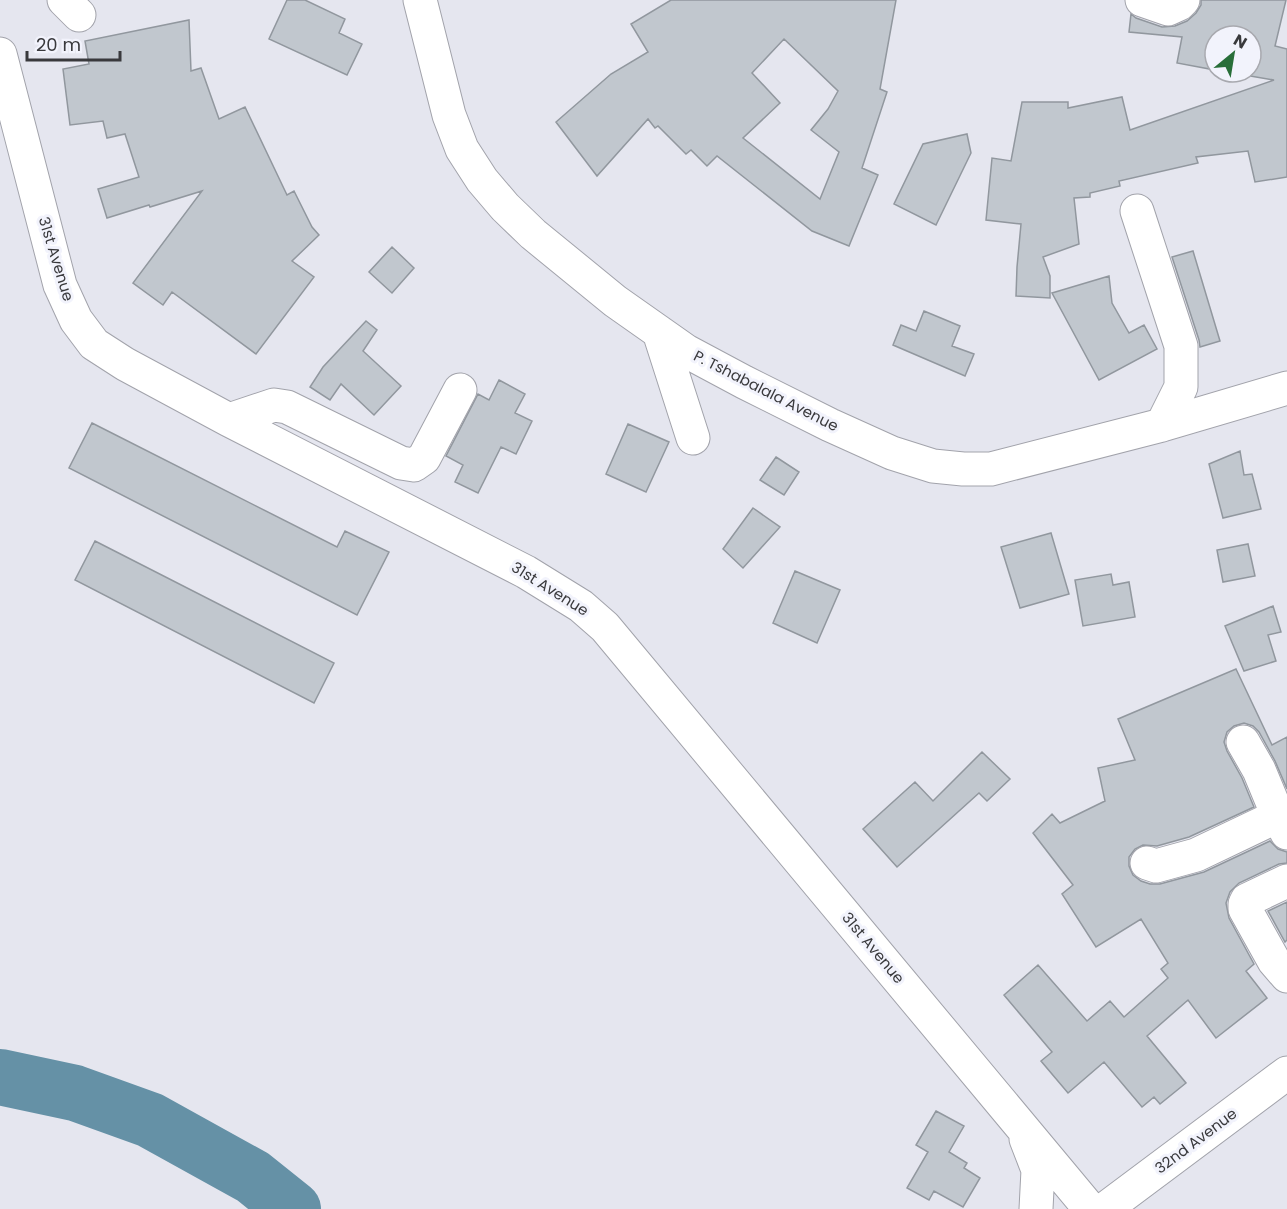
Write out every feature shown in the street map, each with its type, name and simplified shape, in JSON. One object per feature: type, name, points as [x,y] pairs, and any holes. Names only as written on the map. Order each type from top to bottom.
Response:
[{"type":"street","name":"P. Tshabalala Avenue","points":[[420,0],[449,115],[462,148],[482,180],[505,207],[533,234],[615,301],[686,351],[820,421],[892,453],[933,466],[963,470],[991,469],[1162,425],[1287,388]]},
{"type":"street","points":[[1142,0],[1168,9],[1183,0]]},
{"type":"street","name":"31st Avenue","points":[[0,54],[60,285],[76,320],[94,344],[229,420],[526,572],[581,606],[605,627],[1090,1209]]},
{"type":"street","points":[[1137,211],[1181,346],[1181,387],[1162,425]]},
{"type":"street","points":[[659,332],[693,438]]},
{"type":"street","points":[[229,420],[274,405],[287,407],[401,463],[414,465],[424,458],[460,390]]},
{"type":"street","points":[[1147,863],[1156,866],[1196,855],[1282,824],[1259,770],[1243,742]]},
{"type":"street","points":[[1287,881],[1247,900],[1245,909],[1274,961],[1287,976]]},
{"type":"street","name":"32nd Avenue","points":[[1105,1209],[1287,1073]]},
{"type":"street","points":[[1021,1126],[1038,1170],[1036,1209]]},
{"type":"building","points":[[287,0],[305,0],[345,19],[339,33],[362,44],[347,75],[269,39]]},
{"type":"building","points":[[671,0],[896,0],[880,89],[887,92],[862,168],[878,175],[849,246],[812,231],[717,156],[707,166],[691,150],[686,154],[658,126],[655,128],[648,119],[597,176],[556,122],[611,74],[648,52],[631,24]],"holes":[[[784,39],[838,91],[828,109],[811,130],[839,152],[820,199],[743,138],[780,103],[752,73]]]},
{"type":"building","points":[[1201,0],[1286,0],[1275,46],[1287,49],[1287,177],[1255,182],[1248,151],[1196,157],[1198,163],[1119,181],[1120,186],[1090,193],[1090,197],[1074,198],[1079,244],[1043,257],[1050,276],[1050,298],[1016,296],[1021,224],[986,220],[992,158],[1011,161],[1022,102],[1068,102],[1068,108],[1122,97],[1130,130],[1274,80],[1263,78],[1263,24],[1203,24],[1203,68],[1177,63],[1182,37],[1129,32],[1131,14],[1162,27],[1175,26],[1187,21],[1201,5]]},
{"type":"building","points":[[189,20],[191,71],[201,68],[219,119],[245,107],[287,195],[294,191],[312,227],[319,235],[292,261],[314,277],[256,354],[172,292],[163,305],[133,283],[202,191],[107,218],[98,189],[139,177],[125,134],[107,138],[103,121],[70,125],[63,69],[89,64],[85,41]]},
{"type":"building","points":[[967,134],[971,153],[936,225],[894,204],[923,144]]},
{"type":"building","points":[[392,247],[414,268],[392,293],[369,272]]},
{"type":"building","points":[[1193,251],[1220,341],[1200,347],[1172,257]]},
{"type":"building","points":[[1109,276],[1112,303],[1129,333],[1144,325],[1157,349],[1099,380],[1052,293]]},
{"type":"building","points":[[924,311],[960,326],[952,346],[974,354],[965,376],[893,345],[901,325],[916,331]]},
{"type":"building","points":[[366,321],[377,330],[363,351],[401,386],[374,415],[341,384],[330,400],[310,387],[323,367]]},
{"type":"building","points":[[499,380],[525,394],[515,413],[532,421],[516,454],[501,447],[478,493],[455,482],[463,465],[446,456],[478,394],[489,400]]},
{"type":"building","points":[[92,423],[337,547],[345,531],[389,552],[357,615],[69,468]]},
{"type":"building","points":[[628,424],[669,442],[646,492],[606,474]]},
{"type":"building","points":[[1240,451],[1244,475],[1252,474],[1261,509],[1223,518],[1209,464]]},
{"type":"building","points":[[776,457],[799,472],[784,495],[760,480]]},
{"type":"building","points":[[753,508],[780,527],[743,568],[723,549]]},
{"type":"building","points":[[1051,533],[1069,594],[1020,608],[1001,547]]},
{"type":"building","points":[[95,541],[334,663],[314,703],[75,580]]},
{"type":"building","points":[[1248,544],[1255,576],[1223,582],[1217,550]]},
{"type":"building","points":[[795,571],[840,590],[817,643],[773,623]]},
{"type":"building","points":[[1111,574],[1113,585],[1129,582],[1135,617],[1083,626],[1075,580]]},
{"type":"building","points":[[1273,606],[1281,632],[1268,635],[1276,661],[1244,671],[1225,626]]},
{"type":"building","points":[[1236,669],[1272,745],[1287,737],[1287,789],[1259,732],[1253,726],[1244,723],[1234,726],[1227,732],[1224,742],[1254,807],[1189,837],[1157,846],[1143,845],[1135,849],[1129,857],[1129,866],[1133,875],[1141,881],[1160,884],[1204,872],[1270,841],[1278,849],[1287,852],[1287,863],[1279,864],[1239,883],[1230,892],[1226,903],[1229,918],[1254,964],[1246,971],[1267,998],[1216,1038],[1188,1000],[1147,1036],[1186,1083],[1160,1104],[1154,1097],[1142,1107],[1104,1062],[1068,1093],[1041,1061],[1052,1052],[1004,995],[1038,965],[1087,1021],[1110,1001],[1124,1017],[1168,978],[1161,969],[1168,963],[1141,919],[1096,947],[1062,894],[1073,885],[1033,833],[1052,814],[1060,823],[1105,801],[1098,768],[1135,760],[1118,719]]},
{"type":"building","points":[[982,752],[1010,779],[987,801],[979,793],[897,867],[863,829],[915,782],[933,801]]},
{"type":"building","points":[[1287,902],[1287,940],[1285,942],[1268,911]]},
{"type":"building","points":[[936,1111],[964,1126],[949,1152],[967,1163],[964,1168],[980,1178],[963,1207],[934,1191],[929,1200],[907,1188],[928,1152],[916,1145]]},
{"type":"waterway","points":[[0,1077],[75,1093],[150,1120],[253,1177],[293,1209]]}]
